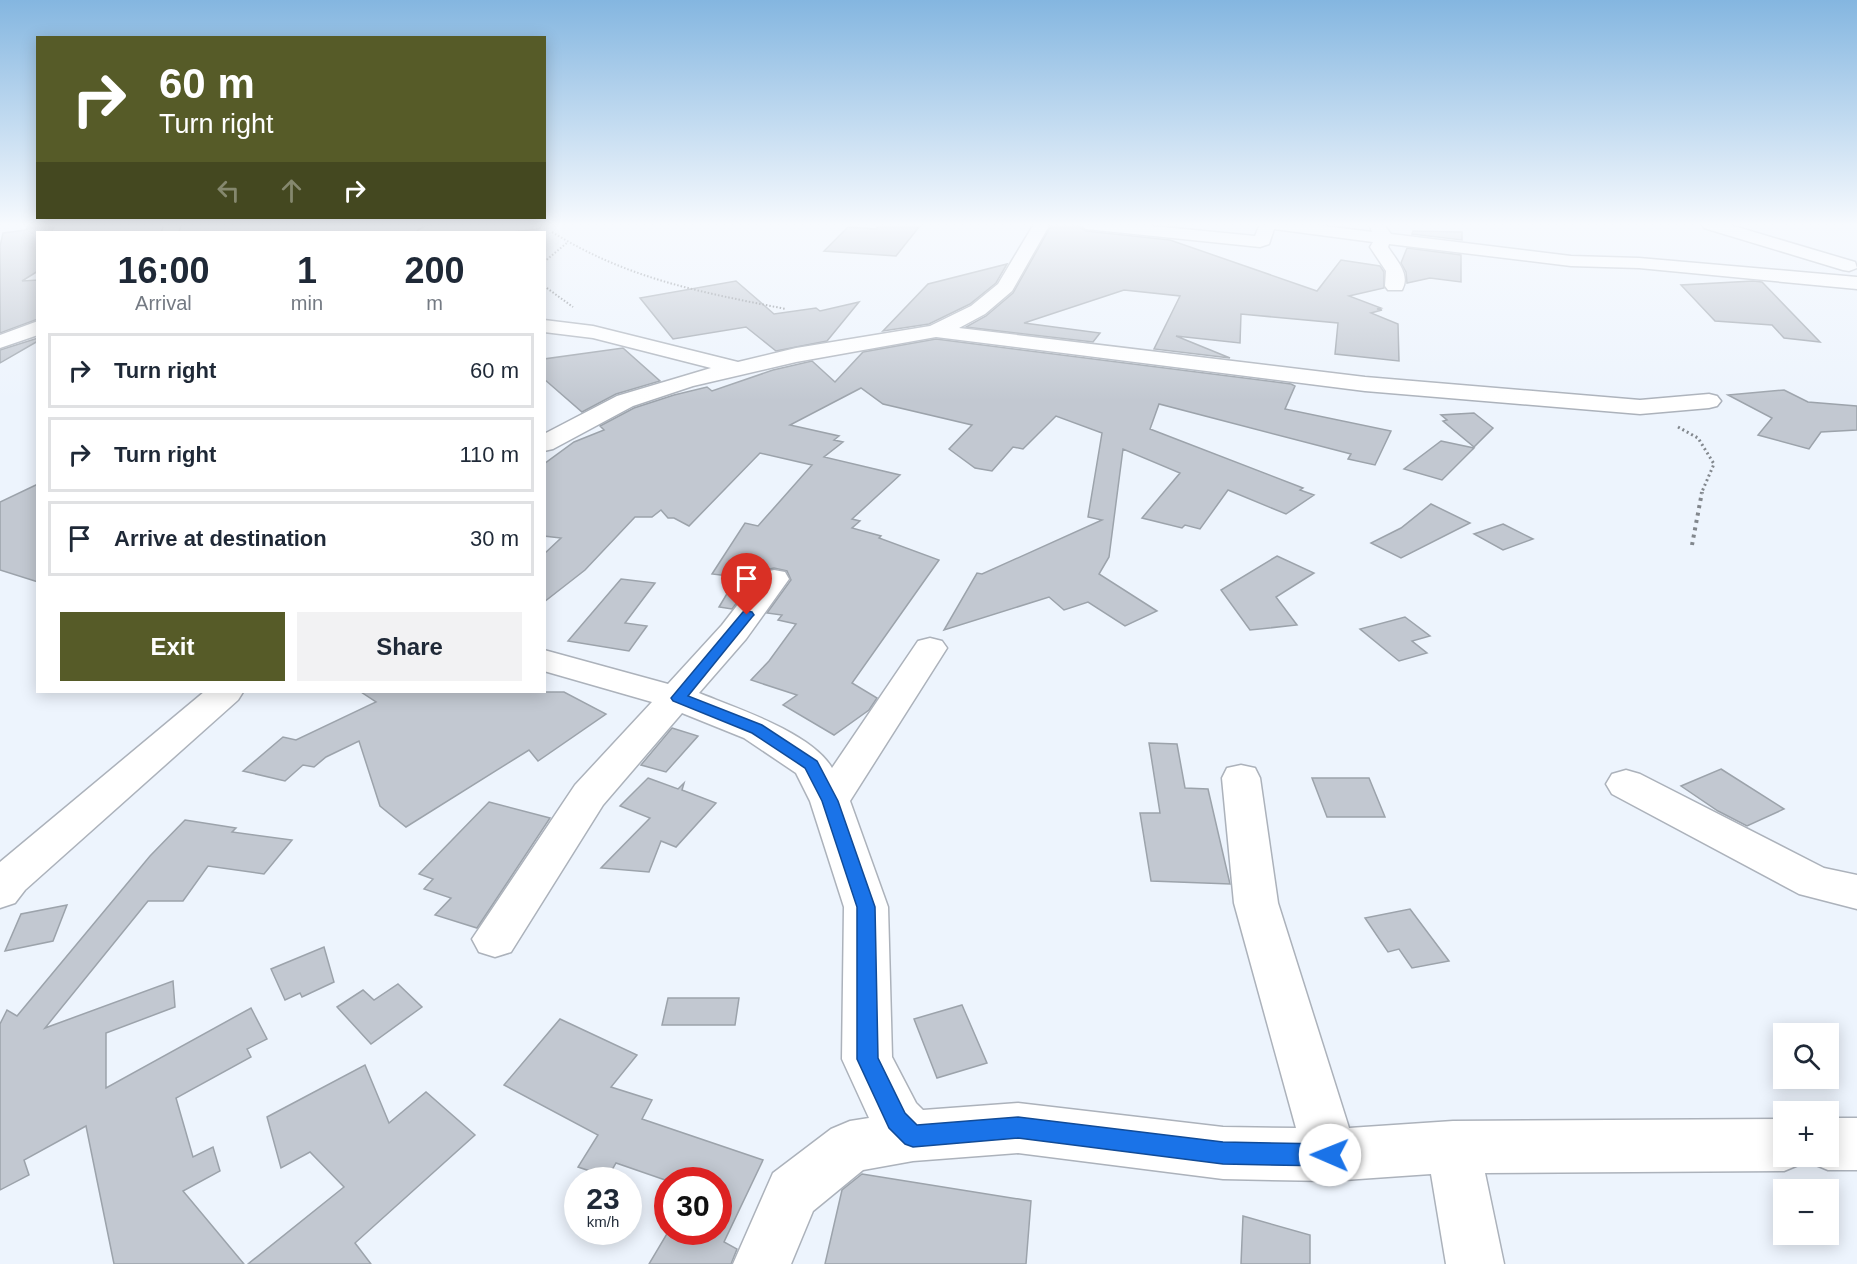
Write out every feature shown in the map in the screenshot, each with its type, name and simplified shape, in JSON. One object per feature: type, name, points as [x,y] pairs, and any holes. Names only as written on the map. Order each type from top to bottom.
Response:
[{"type":"street","points":[[551,433],[626,401],[687,381],[736,369],[936,331],[978,310],[1007,283]]},
{"type":"street","points":[[1769,294],[1843,294],[1857,288]]},
{"type":"street","points":[[546,326],[593,332],[736,369]]},
{"type":"street","points":[[0,342],[36,328]]},
{"type":"street","points":[[936,331],[1365,384],[1640,407],[1709,401]]},
{"type":"street","points":[[495,939],[589,795],[734,633],[774,579]]},
{"type":"street","points":[[830,801],[930,648]]},
{"type":"street","points":[[546,661],[678,698],[757,729],[811,765],[830,801],[866,907],[867,1059],[897,1121],[913,1136]]},
{"type":"street","points":[[4,880],[224,693]]},
{"type":"street","points":[[1241,778],[1257,903],[1330,1155]]},
{"type":"street","points":[[1626,784],[1814,882],[1857,892]]},
{"type":"street","points":[[762,1264],[793,1192],[850,1147],[913,1136],[1018,1128],[1223,1153],[1330,1155],[1453,1147],[1773,1145]]},
{"type":"street","points":[[1839,1144],[1857,1144]]},
{"type":"street","points":[[1453,1147],[1475,1264]]},
{"type":"path","points":[[665,283],[786,309]]},
{"type":"path","points":[[1640,407],[1698,438],[1714,464],[1702,491],[1692,545]]},
{"type":"building","points":[[0,283],[36,283],[36,320],[0,333]]},
{"type":"building","points":[[725,283],[738,283],[774,314],[816,308],[820,311],[859,302],[827,341],[776,351],[746,327],[673,339],[640,298]]},
{"type":"building","points":[[996,283],[970,304],[929,324],[883,331],[928,284]]},
{"type":"building","points":[[1019,283],[1294,283],[1317,291],[1323,283],[1384,283],[1384,288],[1349,296],[1381,308],[1377,309],[1382,310],[1371,313],[1398,324],[1399,361],[1335,354],[1338,323],[1241,314],[1240,343],[1176,336],[1230,358],[1154,349],[1180,296],[1124,290],[1024,323],[1100,333],[1093,342],[966,327],[986,316],[1013,293]]},
{"type":"building","points":[[1763,283],[1820,342],[1784,338],[1772,325],[1715,321],[1681,285]]},
{"type":"building","points":[[36,339],[36,342],[0,363],[0,350]]},
{"type":"building","points":[[936,339],[1291,384],[1295,386],[1285,409],[1391,431],[1375,465],[1348,459],[1351,454],[1159,404],[1150,429],[1303,488],[1300,490],[1314,495],[1286,514],[1228,490],[1200,529],[1185,525],[1182,528],[1142,518],[1180,473],[1123,449],[1109,557],[1099,574],[1157,611],[1125,626],[1088,602],[1064,610],[1049,597],[944,630],[977,573],[982,574],[1102,520],[1088,517],[1102,433],[1056,416],[1023,449],[1013,447],[992,471],[975,468],[949,449],[972,425],[883,404],[861,388],[790,425],[839,436],[834,440],[843,442],[824,457],[900,475],[852,519],[860,521],[852,528],[881,536],[879,538],[939,560],[852,683],[877,698],[869,710],[834,735],[783,705],[797,695],[751,680],[769,661],[796,624],[778,620],[782,615],[767,613],[791,580],[787,571],[774,568],[761,571],[732,609],[719,607],[737,577],[712,574],[745,523],[758,526],[812,465],[760,453],[689,526],[674,518],[668,518],[661,510],[652,517],[635,517],[585,570],[546,600],[546,552],[561,538],[546,536],[546,463],[574,442],[604,430],[600,426],[634,408],[707,387],[712,391],[773,370],[812,361],[835,382],[863,352]]},
{"type":"building","points":[[623,348],[660,381],[616,394],[582,412],[546,381],[546,359]]},
{"type":"building","points":[[1784,390],[1808,402],[1857,406],[1857,430],[1821,432],[1809,449],[1758,435],[1772,418],[1728,395]]},
{"type":"building","points":[[1474,413],[1493,428],[1474,447],[1443,421],[1447,420],[1441,415]]},
{"type":"building","points":[[1441,441],[1474,448],[1442,480],[1404,469]]},
{"type":"building","points":[[36,485],[36,581],[0,570],[0,502]]},
{"type":"building","points":[[1431,504],[1470,523],[1401,558],[1371,543],[1401,528]]},
{"type":"building","points":[[1503,524],[1533,539],[1503,550],[1474,534]]},
{"type":"building","points":[[1277,556],[1314,573],[1276,597],[1297,625],[1250,630],[1221,590]]},
{"type":"building","points":[[621,579],[655,583],[625,623],[647,626],[629,651],[568,641]]},
{"type":"building","points":[[1405,617],[1430,636],[1412,641],[1427,653],[1399,661],[1360,629]]},
{"type":"building","points":[[564,692],[606,714],[538,761],[529,750],[406,827],[380,806],[359,741],[326,757],[314,767],[303,765],[285,781],[243,771],[283,737],[296,740],[376,702],[362,693]]},
{"type":"building","points":[[672,728],[698,736],[666,772],[641,765]]},
{"type":"building","points":[[1149,743],[1177,744],[1185,788],[1208,789],[1230,884],[1151,881],[1140,813],[1160,813]]},
{"type":"building","points":[[1721,769],[1784,809],[1747,826],[1718,811],[1681,786]]},
{"type":"building","points":[[648,778],[678,789],[684,783],[682,790],[716,803],[676,847],[661,841],[649,872],[601,868],[650,818],[620,806]]},
{"type":"building","points":[[1312,778],[1369,778],[1385,817],[1327,817]]},
{"type":"building","points":[[489,802],[550,818],[477,928],[435,915],[451,898],[424,889],[433,879],[419,874]]},
{"type":"building","points":[[185,820],[236,828],[232,832],[292,840],[264,874],[208,866],[183,901],[148,901],[45,1028],[173,981],[175,1007],[106,1033],[106,1088],[251,1008],[267,1039],[247,1049],[251,1057],[176,1098],[193,1157],[213,1147],[220,1171],[183,1191],[244,1264],[114,1264],[86,1126],[24,1160],[29,1175],[0,1190],[0,1024],[7,1010],[17,1016],[150,856]]},
{"type":"building","points":[[67,905],[53,941],[5,951],[21,914]]},
{"type":"building","points":[[1410,909],[1449,961],[1412,968],[1399,949],[1388,952],[1365,918]]},
{"type":"building","points":[[324,947],[334,982],[302,997],[300,993],[285,1000],[271,969]]},
{"type":"building","points":[[398,984],[422,1007],[371,1044],[337,1007],[363,990],[374,1000]]},
{"type":"building","points":[[668,998],[739,998],[735,1025],[662,1025]]},
{"type":"building","points":[[962,1005],[987,1063],[937,1078],[914,1019]]},
{"type":"building","points":[[560,1019],[637,1055],[611,1087],[652,1100],[642,1119],[763,1160],[732,1225],[732,1167],[654,1167],[654,1176],[642,1172],[642,1167],[628,1167],[616,1163],[614,1167],[578,1167],[598,1135],[504,1085]]},
{"type":"building","points":[[365,1065],[389,1123],[426,1092],[475,1135],[355,1243],[371,1264],[248,1264],[344,1187],[310,1152],[281,1168],[267,1117]]},
{"type":"building","points":[[862,1174],[1031,1201],[1026,1264],[825,1264],[842,1190]]},
{"type":"building","points":[[1243,1216],[1310,1235],[1310,1264],[1241,1264]]},
{"type":"building","points":[[660,1245],[730,1245],[737,1249],[731,1264],[649,1264]]},
{"type":"route","points":[[747,615],[678,698],[757,729],[811,765],[830,801],[866,907],[867,1059],[897,1121],[913,1136],[1018,1128],[1223,1153],[1330,1155]]}]
